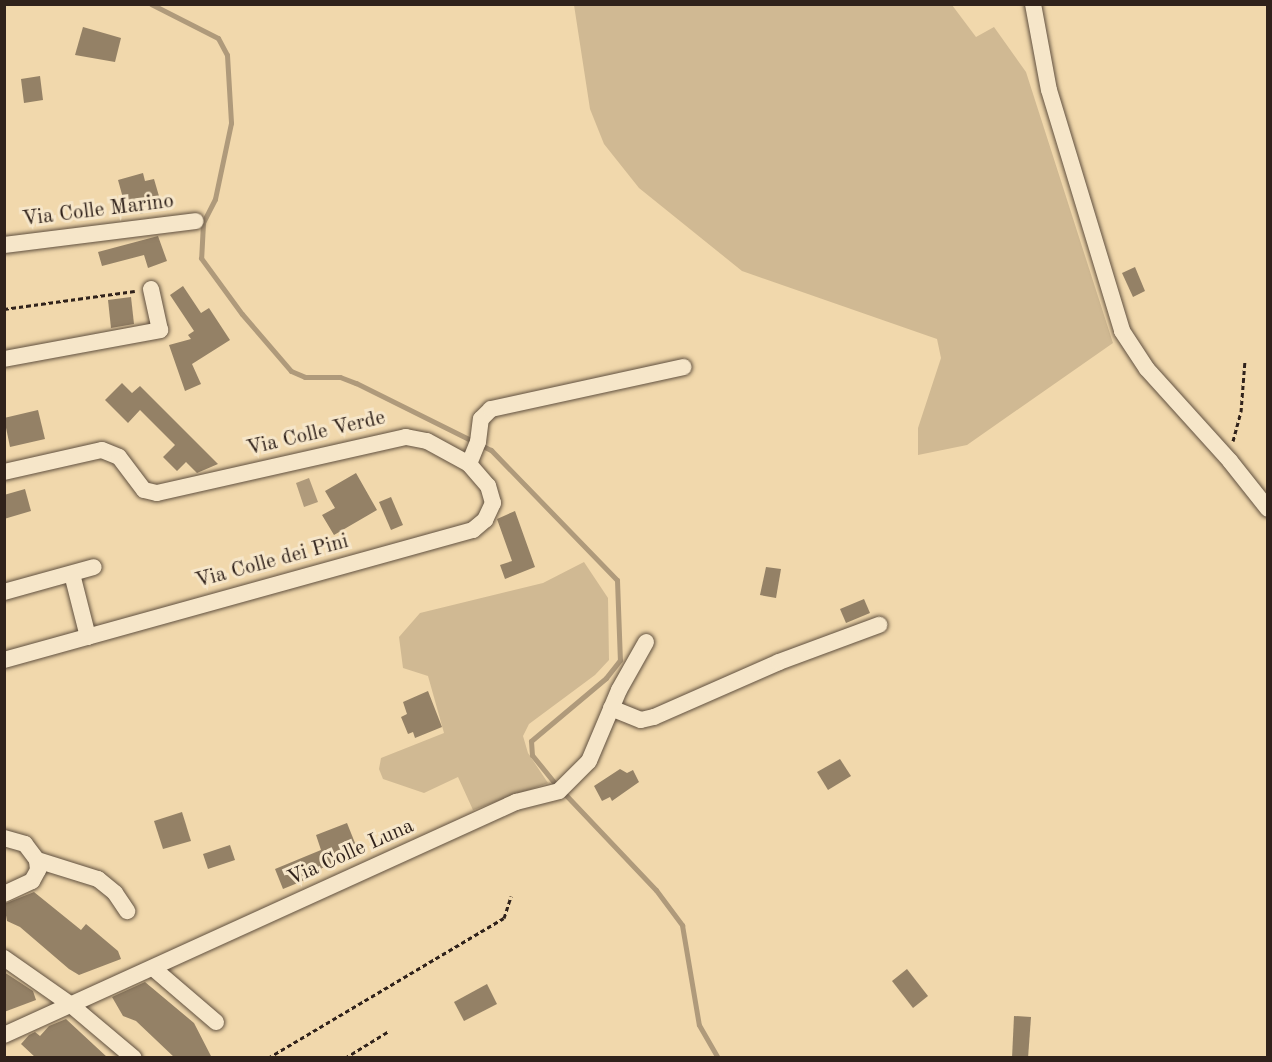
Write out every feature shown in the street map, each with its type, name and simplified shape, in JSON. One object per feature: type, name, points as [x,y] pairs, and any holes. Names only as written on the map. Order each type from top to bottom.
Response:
[{"type":"street","points":[[1033,4],[1049,90],[1122,331],[1147,369],[1230,461],[1268,510]]},
{"type":"street","name":"Via Colle Marino","points":[[4,245],[196,221]]},
{"type":"street","points":[[4,359],[160,330],[152,289]]},
{"type":"street","points":[[475,449],[483,416],[495,407],[683,367]]},
{"type":"street","name":"Via Colle Verde","points":[[4,472],[102,450],[119,457],[144,490],[157,493],[406,437],[475,449]]},
{"type":"street","name":"Via Colle dei Pini","points":[[4,660],[473,530],[485,520],[493,503],[475,449]]},
{"type":"street","points":[[4,592],[94,567]]},
{"type":"street","points":[[72,574],[88,637]]},
{"type":"street","points":[[611,708],[641,720],[654,717],[779,662],[879,626]]},
{"type":"street","name":"Via Colle Luna","points":[[4,1035],[516,802],[559,791],[586,765],[611,708],[646,642]]},
{"type":"street","points":[[4,838],[24,844],[37,860],[38,870],[32,881],[4,894]]},
{"type":"street","points":[[37,860],[98,879],[115,893],[127,911]]},
{"type":"street","points":[[4,958],[71,1005],[134,1058]]},
{"type":"street","points":[[153,968],[216,1022]]},
{"type":"path","points":[[4,309],[152,289]]},
{"type":"path","points":[[1230,461],[1240,412],[1245,360]]},
{"type":"path","points":[[268,1058],[504,918],[511,896]]},
{"type":"path","points":[[345,1058],[389,1030]]},
{"type":"shaded area","points":[[574,5],[952,5],[976,37],[994,27],[1026,72],[1113,343],[967,445],[918,455],[918,428],[941,358],[937,339],[742,271],[639,188],[604,144],[590,109]]},
{"type":"shaded area","points":[[309,478],[318,502],[304,507],[296,483]]},
{"type":"shaded area","points":[[584,562],[608,598],[609,660],[595,675],[529,724],[523,736],[528,753],[548,783],[473,810],[458,777],[424,793],[383,779],[379,769],[381,758],[444,733],[428,676],[403,668],[399,637],[420,613],[543,583]]},
{"type":"building","points":[[83,27],[121,38],[115,62],[75,55]]},
{"type":"building","points":[[40,76],[43,100],[24,103],[21,79]]},
{"type":"building","points":[[143,173],[145,181],[154,179],[161,203],[154,205],[155,210],[140,214],[138,205],[126,209],[118,180]]},
{"type":"building","points":[[158,236],[167,261],[148,268],[144,255],[102,266],[98,252]]},
{"type":"building","points":[[1135,267],[1145,291],[1133,297],[1122,273]]},
{"type":"building","points":[[183,286],[201,313],[209,308],[230,340],[192,364],[201,384],[185,391],[169,345],[191,339],[188,335],[194,331],[170,295]]},
{"type":"building","points":[[131,297],[134,324],[111,328],[108,300]]},
{"type":"building","points":[[122,383],[132,393],[140,386],[218,464],[197,473],[186,462],[177,471],[163,457],[175,445],[140,410],[128,423],[105,400]]},
{"type":"building","points":[[38,410],[45,439],[10,447],[4,418]]},
{"type":"building","points":[[356,473],[377,510],[334,535],[322,515],[335,508],[325,491]]},
{"type":"building","points":[[25,489],[31,511],[4,519],[4,495]]},
{"type":"building","points":[[391,497],[403,525],[391,530],[379,502]]},
{"type":"building","points":[[515,511],[535,567],[505,579],[500,565],[512,561],[497,519]]},
{"type":"building","points":[[766,567],[781,569],[776,598],[760,595]]},
{"type":"building","points":[[864,599],[870,613],[846,623],[840,609]]},
{"type":"building","points":[[428,691],[442,727],[415,738],[413,732],[408,734],[401,717],[407,714],[403,702]]},
{"type":"building","points":[[840,759],[851,776],[828,790],[817,772]]},
{"type":"building","points":[[620,769],[627,773],[633,770],[639,782],[612,801],[610,797],[602,801],[594,786]]},
{"type":"building","points":[[182,812],[191,841],[163,849],[154,821]]},
{"type":"building","points":[[347,823],[359,853],[315,871],[317,875],[283,889],[275,869],[321,850],[316,835]]},
{"type":"building","points":[[230,845],[235,860],[208,869],[203,854]]},
{"type":"building","points":[[34,892],[81,930],[86,924],[118,951],[121,959],[79,975],[69,969],[20,927],[7,921],[4,904]]},
{"type":"building","points":[[907,969],[928,996],[913,1008],[892,981]]},
{"type":"building","points":[[4,972],[33,991],[36,1000],[4,1012]]},
{"type":"building","points":[[145,982],[194,1023],[212,1058],[175,1058],[136,1021],[123,1016],[112,997]]},
{"type":"building","points":[[487,984],[497,1004],[464,1021],[454,1002]]},
{"type":"building","points":[[1014,1016],[1031,1017],[1028,1058],[1012,1058]]},
{"type":"building","points":[[66,1019],[108,1058],[36,1058],[21,1044],[29,1035],[35,1032],[40,1036],[49,1026]]},
{"type":"waterway","points":[[151,4],[218,38],[227,55],[231,123],[215,199],[203,223],[201,258],[242,314],[291,371],[305,377],[340,377],[356,383],[491,450],[617,580],[620,660],[606,678],[531,741],[532,755],[557,786]]},
{"type":"waterway","points":[[563,792],[656,890],[682,925],[699,1025],[718,1058]]}]
